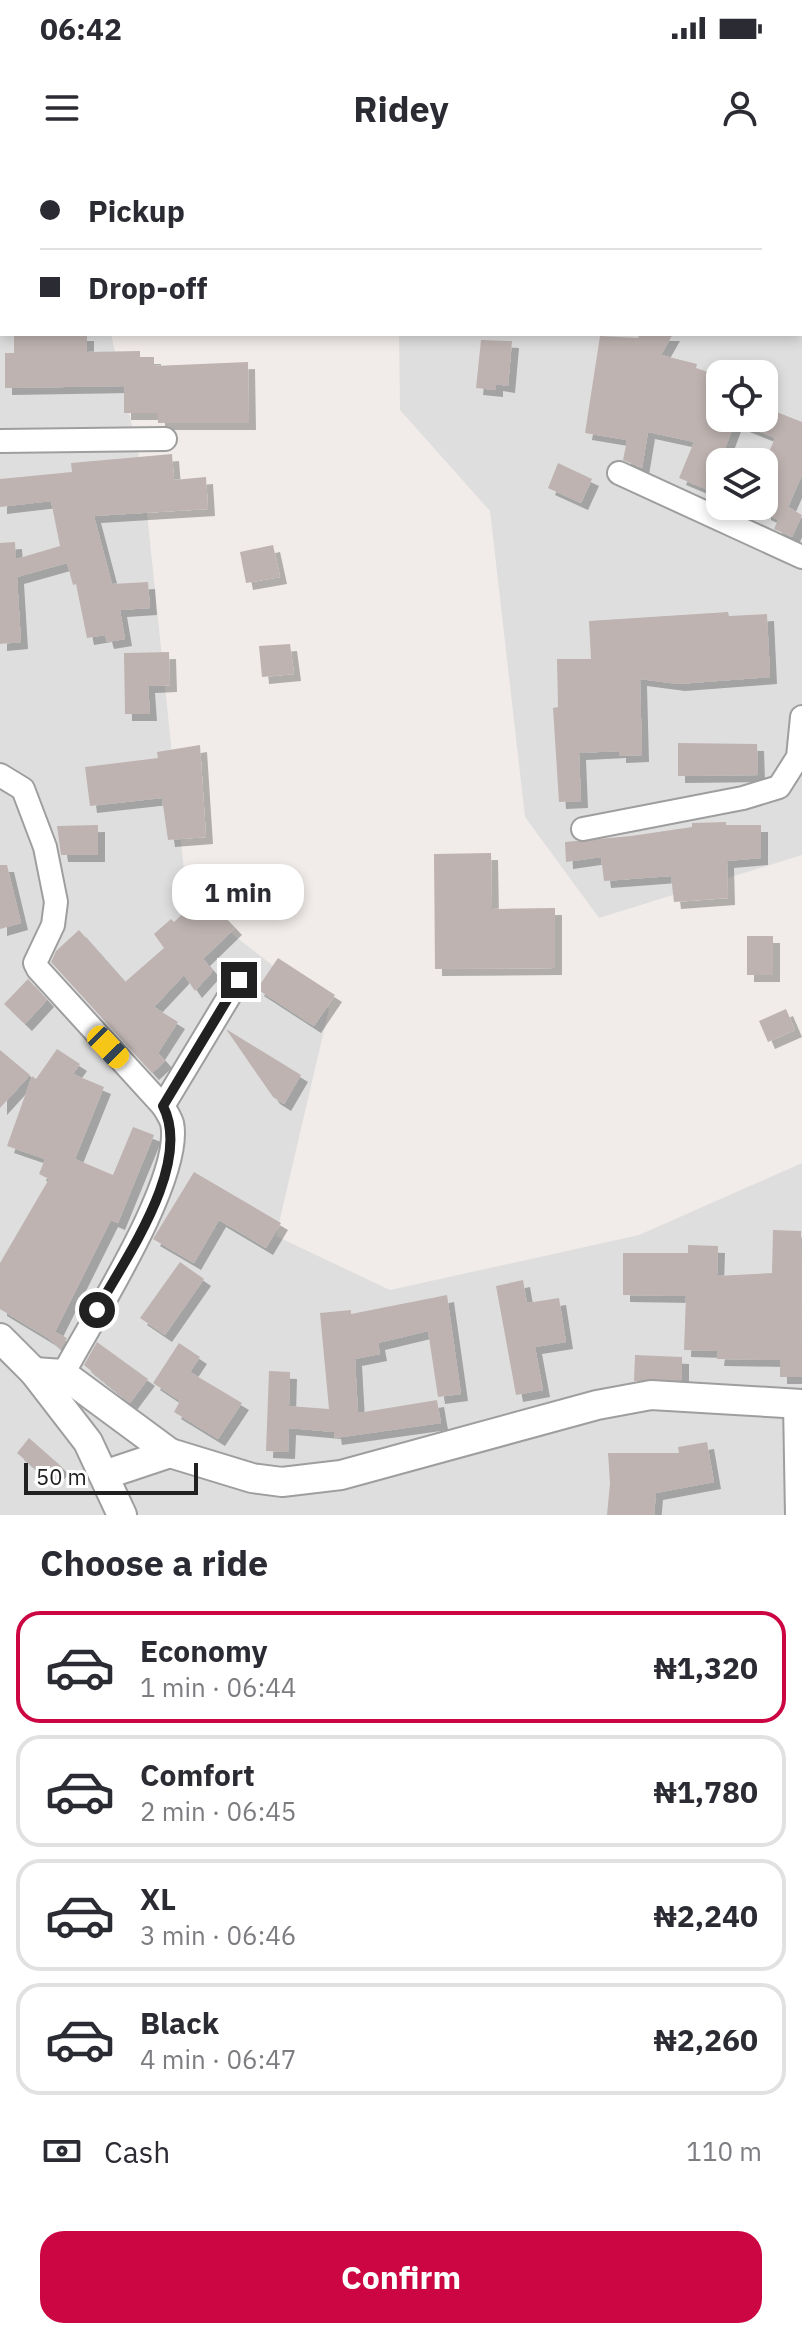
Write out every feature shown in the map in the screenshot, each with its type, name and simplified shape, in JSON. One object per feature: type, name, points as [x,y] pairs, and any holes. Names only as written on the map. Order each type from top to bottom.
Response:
[{"type":"street","points":[[0,441],[165,439]]},
{"type":"street","points":[[619,473],[802,557]]},
{"type":"street","points":[[583,829],[743,798],[779,787],[798,757],[802,717]]},
{"type":"street","points":[[0,775],[23,789],[54,880],[53,925],[35,963],[163,1106],[172,1122],[171,1149],[157,1199],[63,1374]]},
{"type":"street","points":[[163,1106],[239,980]]},
{"type":"street","points":[[0,1338],[34,1372],[88,1442],[122,1515]]},
{"type":"street","points":[[34,1372],[63,1374],[170,1453],[252,1478],[282,1482],[341,1475],[597,1405],[651,1395],[798,1404],[797,1515]]},
{"type":"street","points":[[104,1475],[170,1453]]},
{"type":"shaded area","points":[[0,336],[111,336],[143,474],[187,899],[329,1009],[276,1236],[390,1290],[639,1235],[802,1163],[802,1515],[0,1515]]},
{"type":"shaded area","points":[[399,336],[802,336],[802,855],[599,918],[525,817],[490,511],[400,410]]},
{"type":"building","points":[[14,336],[87,336],[87,352],[140,351],[140,357],[154,357],[154,366],[248,362],[249,423],[158,423],[158,413],[124,413],[124,386],[5,388],[5,353],[14,353]]},
{"type":"building","points":[[600,336],[672,336],[661,355],[697,364],[696,368],[706,371],[706,432],[731,432],[725,448],[706,448],[706,489],[679,478],[694,442],[648,432],[642,468],[623,460],[627,440],[585,433]]},
{"type":"building","points":[[481,340],[512,341],[508,386],[496,384],[496,390],[476,388]]},
{"type":"building","points":[[778,413],[802,422],[802,475],[788,507],[802,515],[792,537],[774,529],[778,520],[778,448],[771,448],[775,438],[760,432],[778,432]]},
{"type":"building","points":[[172,454],[174,480],[206,477],[208,509],[94,516],[112,584],[148,582],[150,608],[120,610],[125,639],[107,642],[105,635],[87,638],[76,584],[73,585],[67,563],[17,577],[21,642],[0,644],[0,543],[15,542],[16,559],[60,546],[51,501],[0,507],[0,479],[72,472],[71,463]]},
{"type":"building","points":[[558,463],[592,479],[581,503],[548,488]]},
{"type":"building","points":[[273,545],[280,577],[246,583],[240,552]]},
{"type":"building","points":[[728,612],[729,616],[767,614],[770,677],[678,684],[640,679],[642,755],[619,756],[619,751],[579,753],[581,801],[559,802],[553,708],[558,707],[557,659],[591,659],[589,621]]},
{"type":"building","points":[[290,644],[294,674],[262,677],[259,646]]},
{"type":"building","points":[[169,652],[170,685],[148,686],[150,714],[125,714],[124,653]]},
{"type":"building","points":[[678,743],[757,744],[758,775],[678,776]]},
{"type":"building","points":[[200,745],[206,837],[168,840],[162,798],[90,806],[85,767],[158,758],[157,752]]},
{"type":"building","points":[[726,822],[726,825],[761,825],[761,858],[727,861],[728,898],[674,902],[671,876],[604,881],[601,857],[566,862],[565,842],[692,827],[692,823]]},
{"type":"building","points":[[98,825],[98,855],[61,855],[57,826]]},
{"type":"building","points":[[491,853],[492,909],[555,908],[555,968],[435,969],[434,854]]},
{"type":"building","points":[[0,865],[7,865],[21,923],[0,929]]},
{"type":"building","points":[[203,894],[235,928],[203,959],[213,971],[195,991],[184,975],[154,1007],[178,1022],[158,1053],[165,1061],[152,1073],[51,962],[56,951],[79,930],[125,982],[164,948],[154,934],[171,919],[174,922]]},
{"type":"building","points":[[747,936],[773,936],[773,975],[747,975]]},
{"type":"building","points":[[278,958],[335,995],[314,1026],[257,989]]},
{"type":"building","points":[[28,979],[47,1000],[25,1024],[4,1004]]},
{"type":"building","points":[[786,1009],[795,1030],[768,1042],[759,1021]]},
{"type":"building","points":[[226,1029],[301,1075],[284,1104],[273,1097]]},
{"type":"building","points":[[57,1049],[80,1064],[73,1074],[104,1087],[75,1159],[113,1175],[133,1127],[154,1135],[118,1223],[111,1220],[55,1332],[67,1338],[61,1349],[0,1309],[0,1263],[49,1179],[39,1174],[45,1159],[7,1146],[32,1076],[36,1079]]},
{"type":"building","points":[[0,1050],[30,1075],[0,1108]]},
{"type":"building","points":[[194,1172],[281,1223],[266,1248],[219,1220],[194,1263],[153,1239]]},
{"type":"building","points":[[773,1230],[801,1231],[802,1377],[780,1377],[780,1360],[717,1359],[718,1351],[684,1350],[686,1296],[623,1295],[623,1253],[688,1253],[688,1245],[718,1246],[717,1276],[772,1273]]},
{"type":"building","points":[[180,1262],[204,1279],[165,1335],[140,1318]]},
{"type":"building","points":[[523,1280],[527,1303],[559,1298],[566,1342],[535,1347],[543,1390],[516,1395],[496,1286]]},
{"type":"building","points":[[447,1295],[461,1394],[438,1397],[428,1331],[378,1343],[380,1354],[355,1359],[358,1413],[437,1400],[441,1423],[335,1438],[334,1432],[289,1428],[288,1452],[266,1451],[269,1371],[290,1372],[289,1406],[329,1409],[320,1313],[351,1310],[351,1314]]},
{"type":"building","points":[[97,1342],[148,1379],[130,1403],[84,1365]]},
{"type":"building","points":[[179,1343],[200,1357],[190,1372],[242,1403],[218,1439],[174,1412],[180,1401],[153,1383]]},
{"type":"building","points":[[635,1355],[682,1357],[682,1380],[634,1381]]},
{"type":"building","points":[[29,1438],[62,1467],[49,1481],[17,1453]]},
{"type":"building","points":[[707,1442],[714,1482],[656,1493],[654,1515],[607,1515],[610,1483],[608,1453],[679,1453],[678,1447]]},
{"type":"route","points":[[97,1310],[157,1199],[171,1149],[172,1122],[163,1106],[239,980]]}]
